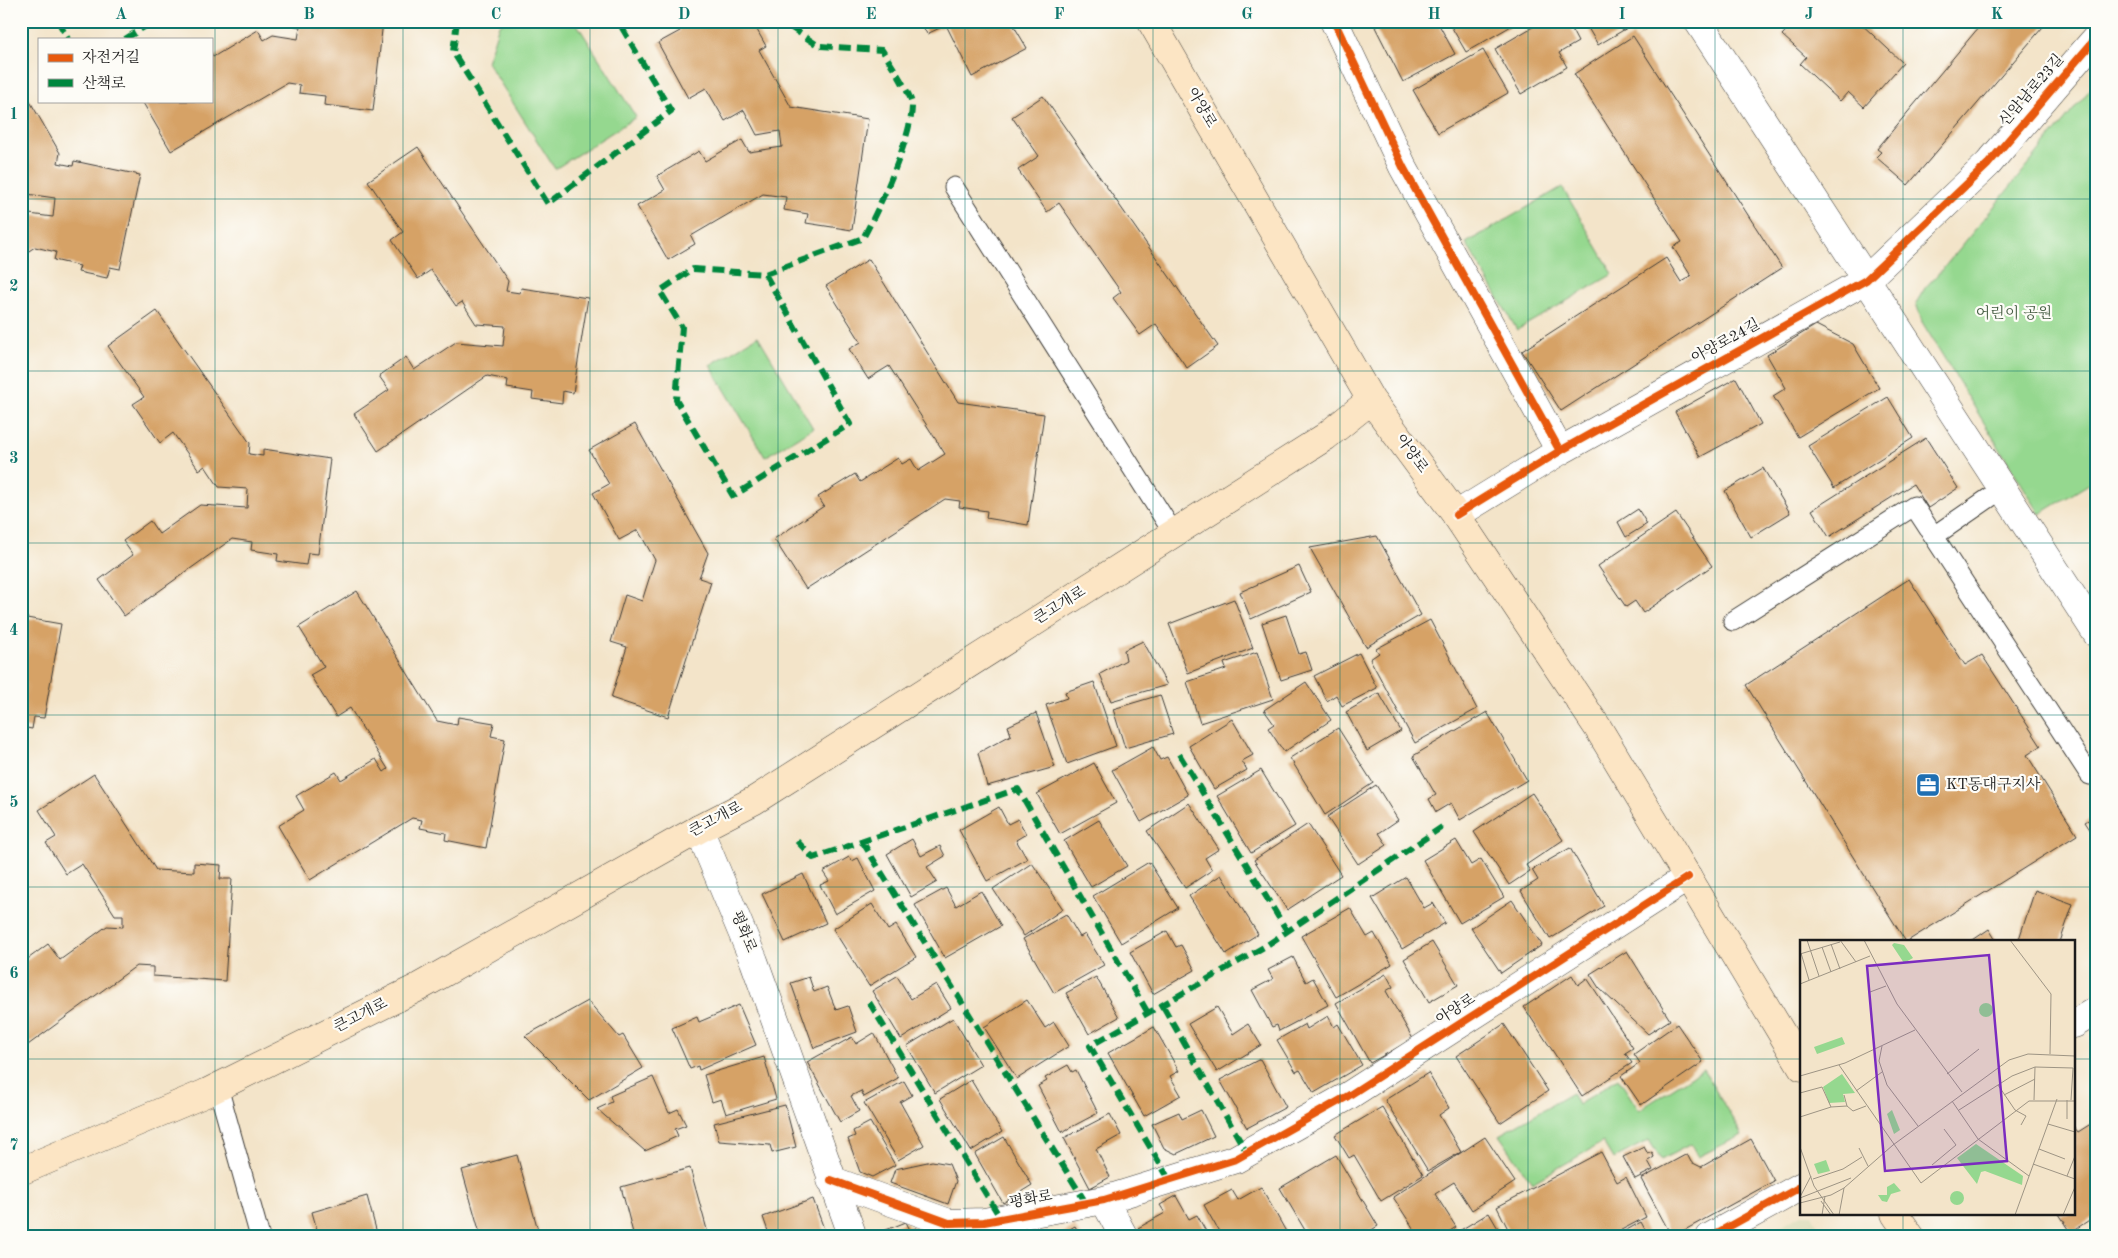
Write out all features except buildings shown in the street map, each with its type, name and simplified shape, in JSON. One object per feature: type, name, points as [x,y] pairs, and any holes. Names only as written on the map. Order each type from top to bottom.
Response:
[{"type":"main road","name":"아양로","points":[[1151,21],[1371,400],[1456,515],[1598,728],[1800,1064]]},
{"type":"main road","name":"큰고개로","points":[[21,1171],[218,1087],[417,988],[768,792],[1325,438],[1371,400]]},
{"type":"main road","points":[[1896,1216],[1911,1237]]},
{"type":"street","points":[[1698,21],[2097,634]]},
{"type":"street","points":[[1336,22],[1403,167],[1560,451]]},
{"type":"street","name":"신암남로23길","points":[[1988,164],[2097,37]]},
{"type":"street","name":"아양로24길","points":[[1456,515],[1560,451],[1866,280],[1988,164]]},
{"type":"street","name":"평화로","points":[[699,829],[754,961],[852,1237]]},
{"type":"street","name":"아양로","points":[[1236,1159],[1348,1096],[1688,876]]},
{"type":"street","points":[[2076,1023],[2097,1010]]},
{"type":"street","name":"평화로","points":[[831,1180],[949,1223],[984,1222],[1104,1200],[1236,1159]]},
{"type":"street","points":[[1710,1237],[1800,1187]]},
{"type":"street","points":[[1104,1200],[1124,1237]]},
{"type":"lane","points":[[954,186],[1174,534]]},
{"type":"lane","points":[[1934,536],[2002,489]]},
{"type":"lane","points":[[1733,621],[1914,506],[2090,774]]},
{"type":"lane","points":[[218,1087],[260,1237]]},
{"type":"shaded area","points":[[1800,1215],[1813,1216],[1824,1237],[1761,1237]]},
{"type":"green space","points":[[506,21],[575,21],[636,117],[555,169],[487,62],[499,25]]},
{"type":"green space","name":"어린이 공원","points":[[2097,81],[2097,479],[2040,514],[1922,322],[1916,303],[1925,288]]},
{"type":"green space","points":[[1562,187],[1613,274],[1517,330],[1466,243]]},
{"type":"green space","points":[[758,336],[813,428],[765,457],[710,365]]},
{"type":"green space","points":[[1703,1069],[1742,1135],[1698,1157],[1691,1144],[1661,1160],[1649,1140],[1613,1159],[1603,1142],[1532,1183],[1499,1135],[1572,1093],[1578,1105],[1618,1078],[1639,1110]]},
{"type":"marked path","points":[[58,21],[67,38]]},
{"type":"marked path","points":[[127,38],[154,21]]},
{"type":"marked path","points":[[457,21],[453,52],[548,204],[671,111],[618,21]]},
{"type":"marked path","points":[[765,274],[850,424],[733,496],[676,400],[682,327],[660,291],[693,269],[765,274],[863,238],[894,172],[911,117],[912,104],[908,93],[882,50],[819,46],[781,21]]},
{"type":"marked path","points":[[1179,754],[1287,931]]},
{"type":"marked path","points":[[797,841],[813,858],[1018,789],[1148,1013]]},
{"type":"marked path","points":[[1169,1179],[1090,1046],[1264,947],[1442,827]]},
{"type":"marked path","points":[[862,841],[1086,1203]]},
{"type":"marked path","points":[[869,1002],[1001,1219]]},
{"type":"marked path","points":[[1163,1006],[1247,1153]]},
{"type":"cycle path","points":[[1334,21],[1403,167],[1560,451]]},
{"type":"cycle path","points":[[1456,515],[1560,451],[1866,280],[1988,164],[2097,37]]},
{"type":"cycle path","points":[[831,1180],[949,1223],[984,1222],[1104,1200],[1236,1159],[1348,1096],[1688,877]]},
{"type":"cycle path","points":[[1710,1237],[1800,1187]]},
{"type":"place","name":"KT동대구지사","points":[[1928,785]]}]
